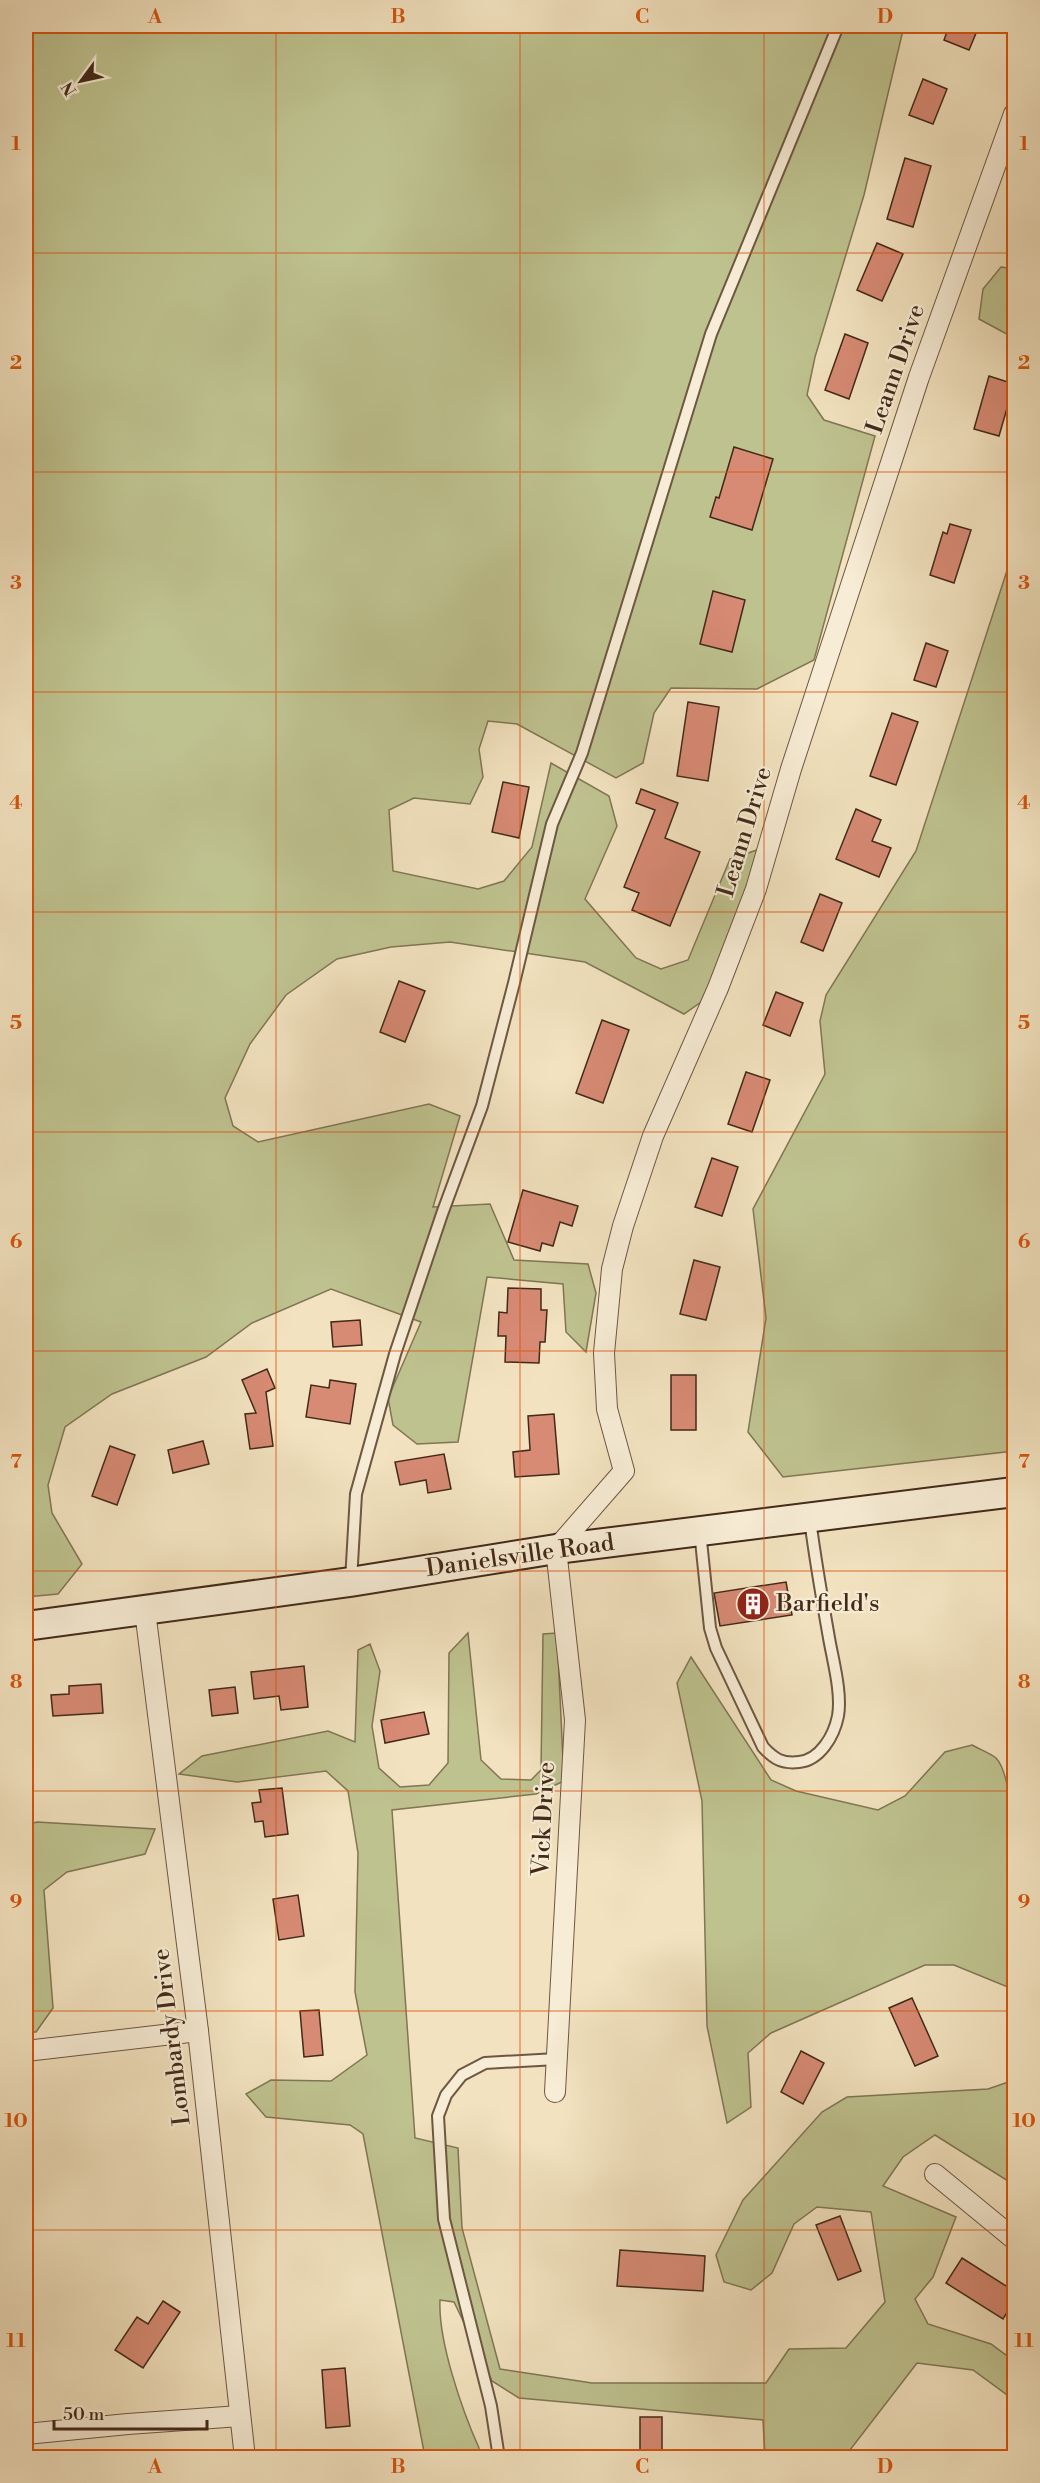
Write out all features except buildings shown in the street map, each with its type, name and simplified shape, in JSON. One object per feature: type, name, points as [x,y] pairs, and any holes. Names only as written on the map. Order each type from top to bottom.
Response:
[{"type":"main road","name":"Danielsville Road","points":[[26,1626],[351,1582],[556,1549],[1014,1492]]},
{"type":"street","name":"Leann Drive","points":[[556,1549],[624,1471],[607,1409],[604,1353],[612,1269],[623,1226],[652,1136],[718,988],[756,889],[791,770],[919,377],[1014,114]]},
{"type":"street","name":"Vick Drive","points":[[555,2092],[575,1720],[556,1549]]},
{"type":"street","name":"Lombardy Drive","points":[[145,1611],[198,2031],[244,2457]]},
{"type":"street","points":[[26,2051],[198,2031]]},
{"type":"street","points":[[935,2174],[1014,2239]]},
{"type":"street","points":[[26,2434],[240,2416]]},
{"type":"lane","points":[[351,1582],[356,1494],[395,1354],[442,1214],[482,1106],[552,824],[582,753],[711,334],[838,26]]},
{"type":"lane","points":[[700,1531],[710,1628],[716,1648],[763,1747],[773,1758],[786,1763],[803,1762],[817,1756],[828,1740],[838,1716],[837,1681],[809,1518]]},
{"type":"lane","points":[[499,2457],[491,2406],[444,2219],[438,2116],[446,2095],[462,2075],[485,2063],[557,2059]]},
{"type":"green space","points":[[26,26],[904,26],[864,195],[815,357],[807,395],[824,420],[875,436],[814,660],[757,689],[671,688],[654,713],[643,763],[616,778],[517,724],[488,721],[479,749],[483,777],[470,804],[414,798],[389,810],[393,871],[478,889],[504,881],[532,847],[551,763],[609,796],[617,826],[585,899],[636,958],[661,969],[688,960],[730,859],[757,850],[764,866],[701,1002],[684,1014],[585,962],[450,942],[391,947],[337,959],[286,995],[250,1044],[225,1098],[233,1126],[258,1142],[429,1104],[460,1116],[433,1207],[490,1204],[514,1260],[588,1264],[596,1293],[586,1352],[566,1332],[563,1284],[487,1277],[458,1442],[417,1444],[393,1425],[388,1398],[421,1322],[331,1289],[252,1323],[206,1357],[112,1394],[65,1427],[48,1485],[52,1513],[82,1564],[58,1594],[26,1597]]},
{"type":"green space","points":[[1001,267],[1014,269],[1014,338],[979,319],[983,289]]},
{"type":"green space","points":[[1014,549],[1014,1451],[783,1477],[748,1432],[766,1318],[753,1209],[825,1074],[820,1021],[826,995],[916,851]]},
{"type":"green space","points":[[468,1633],[481,1760],[501,1779],[531,1780],[541,1770],[543,1634],[557,1633],[564,1781],[536,1794],[392,1810],[415,2138],[458,2148],[462,2228],[500,2369],[592,2383],[766,2383],[789,2349],[846,2348],[885,2302],[871,2212],[817,2207],[794,2224],[772,2273],[751,2290],[724,2282],[716,2255],[743,2200],[822,2112],[847,2097],[988,2089],[1014,2080],[1014,2181],[1008,2181],[935,2135],[903,2157],[883,2186],[956,2217],[933,2277],[915,2299],[928,2324],[991,2344],[1014,2361],[1014,2400],[973,2370],[917,2363],[850,2450],[838,2457],[765,2457],[763,2420],[519,2398],[492,2381],[454,2302],[440,2300],[440,2317],[447,2355],[465,2415],[479,2448],[478,2457],[425,2457],[363,2134],[350,2125],[266,2117],[246,2094],[271,2080],[331,2081],[367,2055],[355,1992],[358,1853],[348,1791],[326,1771],[237,1782],[179,1774],[202,1756],[328,1731],[355,1742],[358,1650],[370,1644],[380,1671],[372,1726],[379,1768],[400,1787],[429,1785],[448,1763],[449,1653]]},
{"type":"green space","points":[[691,1657],[771,1780],[796,1791],[878,1810],[905,1796],[945,1752],[972,1745],[996,1758],[1004,1774],[1010,1801],[1013,1834],[1016,1911],[1014,1999],[1008,1987],[954,1965],[925,1965],[771,2033],[748,2053],[751,2107],[727,2123],[707,2026],[702,1801],[677,1683]]},
{"type":"green space","points":[[37,1822],[155,1829],[145,1854],[67,1872],[44,1890],[53,2008],[36,2032],[26,2032],[26,1825]]},
{"type":"place","name":"Barfield's","points":[[753,1604]]}]
